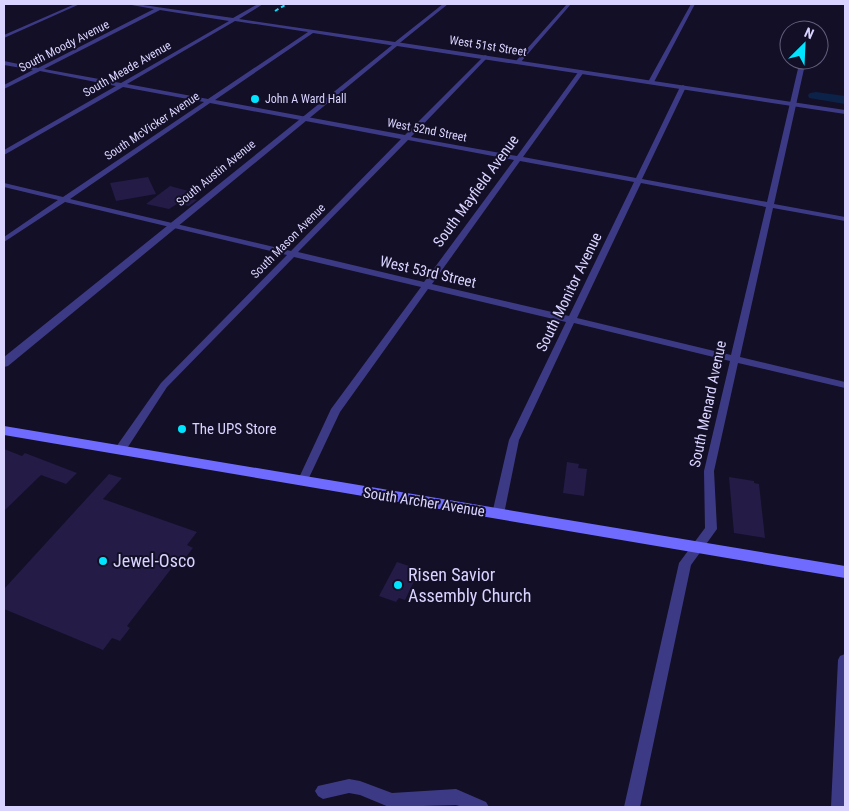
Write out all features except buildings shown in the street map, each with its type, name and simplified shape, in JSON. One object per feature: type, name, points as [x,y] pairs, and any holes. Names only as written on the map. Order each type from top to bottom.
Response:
[{"type":"main road","name":"South Archer Avenue","points":[[4,430],[302,482],[845,572]]},
{"type":"street","points":[[4,37],[78,4]]},
{"type":"street","name":"West 51st Street","points":[[128,4],[845,112]]},
{"type":"street","name":"South Meade Avenue","points":[[4,153],[261,4]]},
{"type":"street","name":"South Austin Avenue","points":[[4,363],[446,4]]},
{"type":"street","points":[[518,62],[569,4]]},
{"type":"street","points":[[651,82],[692,4]]},
{"type":"street","name":"South Moody Avenue","points":[[4,87],[159,9]]},
{"type":"street","name":"South McVicker Avenue","points":[[4,240],[313,31]]},
{"type":"street","name":"South Mason Avenue","points":[[120,450],[164,385],[485,57]]},
{"type":"street","name":"West 52nd Street","points":[[4,63],[845,219]]},
{"type":"street","name":"South Menard Avenue","points":[[632,807],[685,563],[711,529],[709,471],[801,70]]},
{"type":"street","name":"South Mayfield Avenue","points":[[302,482],[335,411],[581,72]]},
{"type":"street","name":"South Monitor Avenue","points":[[498,514],[514,440],[683,87]]},
{"type":"street","name":"West 53rd Street","points":[[4,185],[845,386]]},
{"type":"street","points":[[839,807],[845,660]]},
{"type":"street","points":[[323,791],[350,786],[392,801],[456,797],[481,807]]},
{"type":"water","points":[[816,92],[845,96],[845,104],[809,98],[808,95],[810,93]]},
{"type":"railway","points":[[275,11],[287,4]]},
{"type":"place","name":"John A Ward Hall","points":[[255,99]]},
{"type":"place","name":"The UPS Store","points":[[182,429]]},
{"type":"place","name":"Jewel-Osco","points":[[103,561]]},
{"type":"place","name":"Risen Savior Assembly Church","points":[[398,585]]}]
